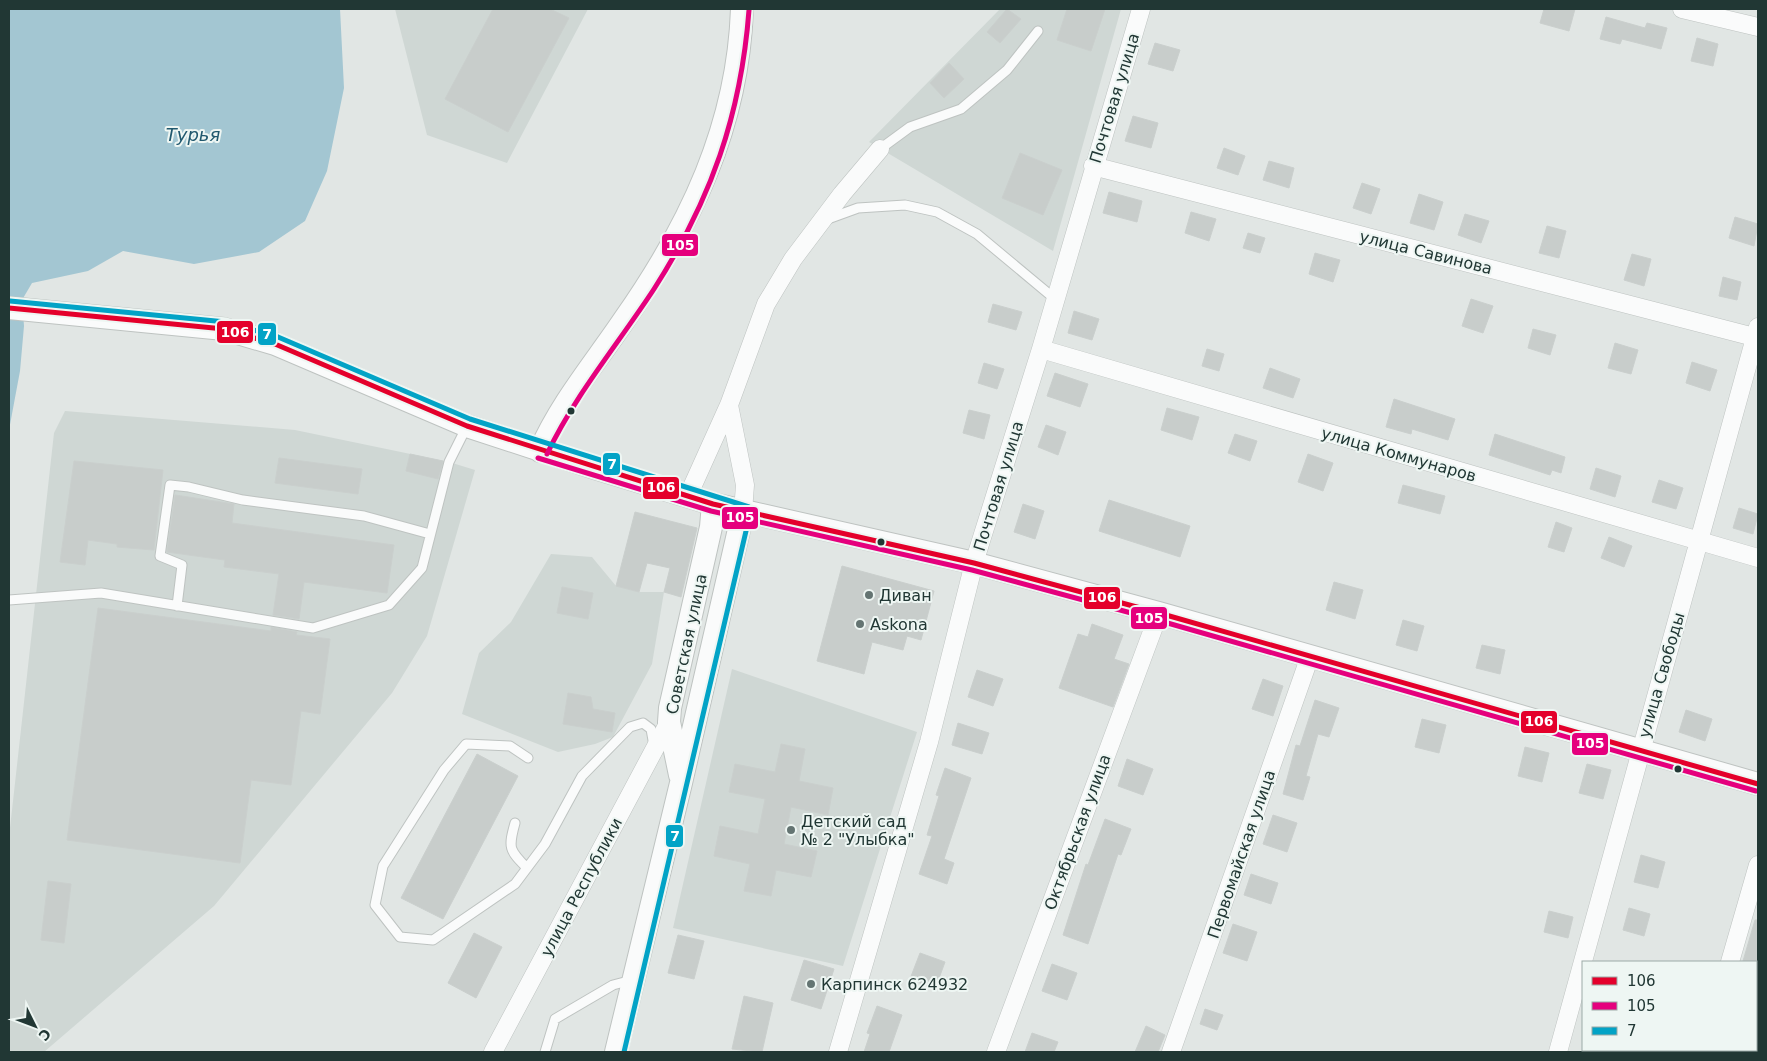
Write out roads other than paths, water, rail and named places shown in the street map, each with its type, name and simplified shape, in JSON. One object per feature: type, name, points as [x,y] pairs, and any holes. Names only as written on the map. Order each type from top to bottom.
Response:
[{"type":"street","points":[[540,451],[562,406],[637,302],[690,210],[714,158],[733,91],[741,34],[742,9]]},
{"type":"street","name":"Почтовая улица","points":[[838,1052],[929,742],[974,563],[1041,349],[1093,166],[1141,9]]},
{"type":"street","points":[[1682,9],[1758,27]]},
{"type":"street","points":[[688,496],[729,405],[766,304],[793,259],[880,149]]},
{"type":"street","name":"улица Савинова","points":[[1093,166],[1757,334]]},
{"type":"street","points":[[9,308],[224,329],[276,344],[468,426],[540,451],[713,504],[974,563],[1159,613],[1758,784]]},
{"type":"street","name":"улица Свободы","points":[[1583,961],[1757,334]]},
{"type":"street","name":"улица Коммунаров","points":[[1041,349],[1758,558]]},
{"type":"street","points":[[729,405],[745,485],[743,512]]},
{"type":"street","name":"Советская улица","points":[[681,783],[669,722],[670,708],[711,527],[713,504]]},
{"type":"street","name":"Советская улица","points":[[616,1052],[681,783],[743,512]]},
{"type":"street","name":"Октябрьская улица","points":[[996,1052],[1159,613]]},
{"type":"street","name":"Первомайская улица","points":[[1171,1052],[1310,656]]},
{"type":"street","name":"улица Республики","points":[[493,1052],[669,722]]},
{"type":"street","points":[[1730,961],[1758,865]]},
{"type":"street","name":"улица Свободы","points":[[1558,1052],[1582,964]]},
{"type":"lane","points":[[880,149],[910,127],[961,109],[1007,70],[1038,31]]},
{"type":"lane","points":[[821,222],[858,208],[905,205],[937,212],[977,234],[1055,299]]},
{"type":"lane","points":[[9,600],[101,593],[312,628],[389,605],[422,568],[448,462],[468,426]]},
{"type":"lane","points":[[177,606],[182,565],[160,556],[170,485],[189,487],[243,500],[364,516],[430,534]]},
{"type":"lane","points":[[528,758],[510,746],[466,744],[444,770],[383,866],[375,905],[400,937],[434,940],[516,884],[545,844],[582,776],[610,745],[630,727],[643,722],[651,729],[654,749]]},
{"type":"lane","points":[[515,823],[510,838],[512,852],[527,868]]},
{"type":"lane","points":[[544,1052],[555,1019],[612,985],[632,980]]},
{"type":"water","name":"Турья","points":[[9,9],[340,9],[344,88],[327,171],[305,221],[259,252],[194,264],[123,251],[88,271],[32,283],[22,300],[24,326],[20,371],[9,430]]},
{"type":"place","name":"Диван","points":[[869,595]]},
{"type":"place","name":"Askona","points":[[860,624]]},
{"type":"place","name":"Детский сад № 2 \"Улыбка\"","points":[[791,830]]},
{"type":"place","name":"Карпинск 624932","points":[[811,984]]}]
